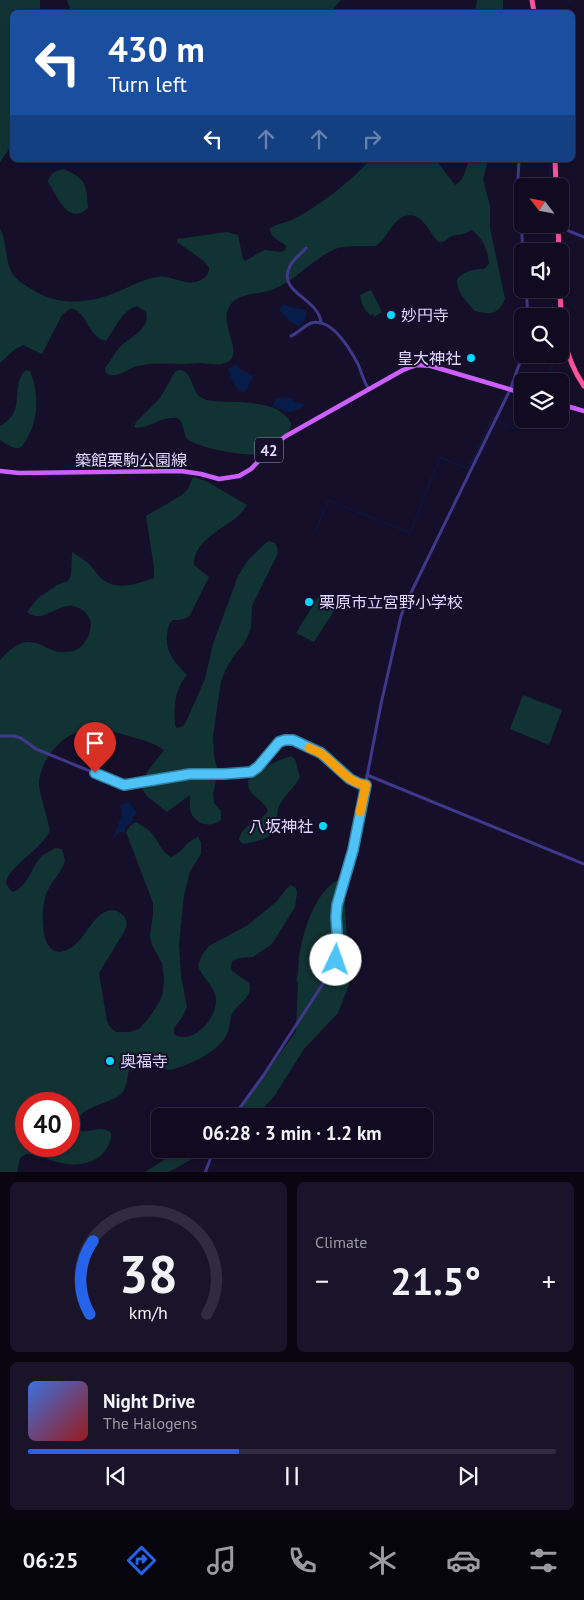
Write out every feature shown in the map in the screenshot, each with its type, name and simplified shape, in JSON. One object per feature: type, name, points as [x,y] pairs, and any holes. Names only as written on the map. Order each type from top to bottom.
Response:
[{"type":"highway","points":[[555,162],[556,178]]},
{"type":"highway","points":[[561,298],[563,338],[569,358],[584,386]]},
{"type":"main road","name":"築館栗駒公園線","points":[[0,471],[19,473],[181,471],[219,479],[232,478],[246,472],[286,436],[411,367],[423,365],[514,391]]},
{"type":"main road","points":[[569,407],[584,411]]},
{"type":"street","points":[[519,162],[518,178],[522,243]]},
{"type":"street","points":[[569,231],[584,236]]},
{"type":"street","points":[[306,248],[290,264],[287,278],[290,287],[315,309],[321,322]]},
{"type":"street","points":[[291,336],[298,333],[308,324],[321,322],[329,325],[355,359],[364,382],[370,389]]},
{"type":"street","points":[[240,1108],[263,1076],[328,976],[336,960],[338,947],[337,905],[353,850],[391,659],[405,605],[510,390],[520,363]]},
{"type":"street","points":[[0,736],[21,738],[36,749],[124,785],[190,774],[251,772],[258,767],[279,742],[293,740],[321,753],[350,779],[366,785]]},
{"type":"street","points":[[367,775],[584,864]]},
{"type":"street","points":[[205,1172],[210,1158]]},
{"type":"green space","points":[[0,0],[40,0],[40,10],[10,10],[10,148],[0,162]]},
{"type":"green space","points":[[67,0],[341,0],[333,10],[70,10]]},
{"type":"green space","points":[[477,0],[503,0],[503,10],[475,10]]},
{"type":"green space","points":[[368,162],[438,162],[455,185],[463,177],[469,162],[487,162],[483,179],[490,206],[490,228],[505,299],[500,308],[490,313],[475,311],[458,288],[457,279],[463,274],[473,270],[484,269],[489,264],[486,249],[479,236],[471,230],[440,242],[422,221],[412,215],[400,218],[384,239],[376,246],[338,248],[282,285],[268,291],[243,296],[233,302],[229,307],[227,321],[234,351],[233,357],[226,363],[149,364],[134,367],[115,375],[106,373],[105,368],[119,348],[138,333],[145,324],[146,312],[137,306],[131,308],[123,316],[106,341],[95,335],[81,315],[71,308],[62,315],[42,354],[23,345],[14,350],[0,363],[0,229],[10,268],[14,276],[21,283],[53,299],[75,302],[86,301],[107,296],[147,279],[157,277],[168,277],[184,282],[201,280],[206,276],[209,268],[204,261],[177,242],[177,239],[227,232],[238,235],[245,261],[264,250],[281,252],[285,250],[286,246],[271,234],[270,228],[302,214],[323,201],[353,177]]},
{"type":"green space","points":[[64,169],[77,176],[84,183],[88,208],[81,213],[69,212],[60,202],[48,182],[53,173]]},
{"type":"green space","points":[[371,290],[382,312],[374,317],[373,314],[370,315],[366,311],[360,295]]},
{"type":"green space","points":[[26,370],[30,371],[35,388],[35,415],[26,440],[21,447],[16,448],[0,440],[0,426],[13,413],[21,376]]},
{"type":"green space","points":[[178,370],[183,371],[189,376],[197,394],[204,399],[255,403],[276,409],[285,415],[291,423],[286,438],[274,450],[258,455],[212,449],[192,442],[186,438],[181,421],[177,418],[165,419],[139,428],[134,427],[136,422],[160,398]]},
{"type":"green space","points":[[193,477],[206,481],[247,505],[238,516],[209,537],[198,550],[194,565],[209,577],[190,615],[184,619],[173,620],[168,626],[167,641],[169,652],[187,675],[177,693],[175,725],[177,728],[185,724],[205,679],[213,644],[238,576],[248,560],[268,541],[275,543],[277,547],[278,553],[252,606],[251,628],[244,644],[235,654],[221,681],[213,736],[214,756],[218,772],[213,794],[214,803],[221,811],[221,820],[214,824],[206,824],[195,819],[191,813],[190,795],[167,812],[147,796],[141,787],[147,772],[164,750],[160,747],[141,739],[104,730],[78,732],[69,736],[53,750],[41,773],[39,781],[40,791],[50,830],[40,844],[13,870],[6,883],[13,892],[18,889],[26,881],[44,854],[55,848],[62,849],[65,861],[46,894],[43,911],[46,942],[58,952],[73,947],[95,920],[105,912],[114,910],[125,917],[127,925],[124,932],[99,973],[107,1021],[116,1032],[129,1032],[139,1029],[149,1018],[161,999],[164,979],[162,963],[152,945],[150,936],[153,903],[126,832],[130,826],[136,822],[147,829],[165,853],[171,857],[198,837],[201,842],[201,854],[190,872],[184,895],[179,945],[181,976],[187,1007],[174,1028],[174,1034],[181,1037],[196,1033],[213,1015],[216,1000],[214,990],[198,965],[202,955],[209,946],[248,925],[277,901],[291,885],[296,888],[297,893],[295,907],[272,944],[253,957],[239,958],[232,961],[232,971],[249,983],[250,992],[233,1012],[228,1031],[223,1041],[217,1047],[194,1062],[169,1070],[141,1055],[134,1056],[124,1091],[115,1098],[87,1110],[80,1116],[80,1092],[15,1092],[15,1157],[22,1157],[17,1172],[0,1172],[0,660],[13,648],[24,642],[37,643],[61,652],[76,650],[86,640],[91,626],[89,617],[82,610],[73,606],[67,606],[38,616],[27,612],[38,598],[57,585],[68,581],[71,575],[72,552],[89,564],[101,578],[113,585],[127,586],[154,578],[146,516],[182,495],[188,489]]},
{"type":"green space","points":[[319,596],[337,606],[314,642],[296,633]]},
{"type":"green space","points":[[523,695],[562,710],[549,745],[510,729]]},
{"type":"green space","points":[[291,756],[295,759],[300,777],[279,806],[275,830],[263,839],[243,844],[239,840],[243,830],[268,811],[263,803],[250,791],[248,781],[268,766]]},
{"type":"green space","points":[[338,880],[344,886],[349,985],[338,1013],[304,1049],[275,1095],[264,1108],[236,1108],[254,1090],[296,1031],[298,982],[296,981],[303,937],[316,903],[330,886]]},
{"type":"green space","points":[[101,1129],[111,1133],[109,1144],[101,1156],[83,1164],[63,1164],[43,1157],[80,1157],[80,1131]]},
{"type":"green space","points":[[166,1158],[194,1158],[169,1172],[145,1172]]},
{"type":"water","points":[[283,304],[306,310],[305,320],[299,326],[288,320],[279,310]]},
{"type":"water","points":[[237,364],[240,369],[253,376],[244,392],[239,391],[232,381],[228,369]]},
{"type":"water","points":[[276,398],[291,398],[304,404],[304,406],[292,412],[285,411],[273,406]]},
{"type":"water","points":[[129,802],[137,813],[133,817],[133,821],[125,827],[125,832],[120,832],[113,838],[122,814],[120,805]]},
{"type":"waterway","points":[[564,10],[569,0]]},
{"type":"waterway","points":[[550,162],[550,178]]},
{"type":"waterway","points":[[553,233],[553,243]]},
{"type":"waterway","points":[[556,298],[556,308]]},
{"type":"waterway","points":[[551,373],[553,363]]},
{"type":"waterway","points":[[315,533],[328,500],[410,533],[440,457],[468,469],[493,418],[513,429],[515,428]]},
{"type":"slow traffic","points":[[309,748],[321,753],[350,779],[366,785],[360,812]]},
{"type":"place","name":"妙円寺","points":[[391,315]]},
{"type":"place","name":"皇大神社","points":[[471,358]]},
{"type":"place","name":"栗原市立宮野小学校","points":[[309,602]]},
{"type":"place","name":"八坂神社","points":[[323,826]]},
{"type":"place","name":"奥福寺","points":[[110,1061]]},
{"type":"route","points":[[95,773],[124,785],[190,774],[251,772],[258,767],[279,742],[293,740],[321,753],[350,779],[366,785],[353,850],[337,905],[338,947],[336,960]]}]
